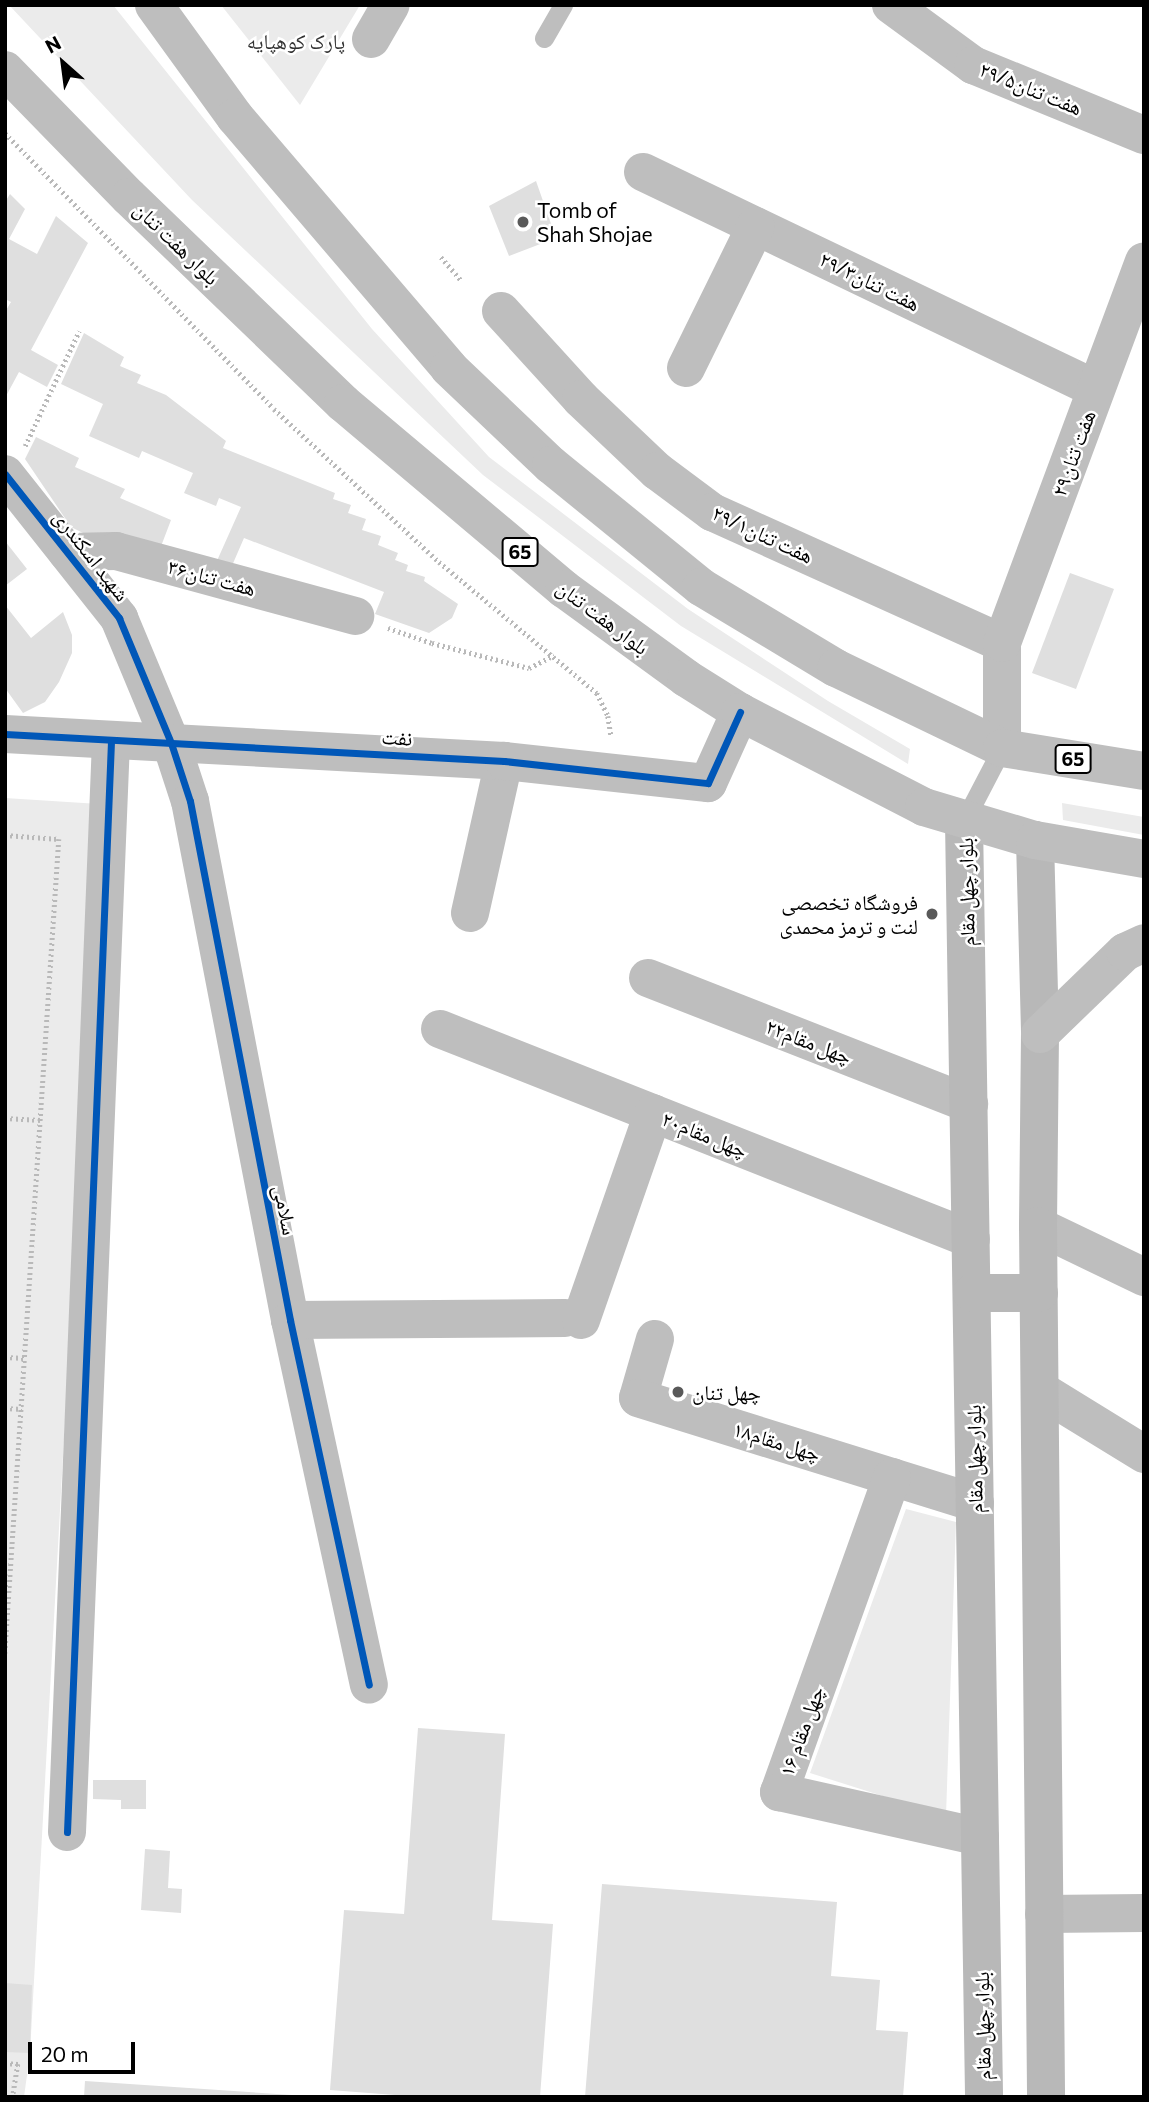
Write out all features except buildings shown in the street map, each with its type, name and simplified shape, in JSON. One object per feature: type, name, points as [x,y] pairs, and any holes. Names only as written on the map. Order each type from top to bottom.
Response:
[{"type":"main road","name":"بلوار چهل مقام","points":[[964,821],[984,2097]]},
{"type":"main road","points":[[1035,840],[1040,1034],[1038,1226],[1046,2097]]},
{"type":"main road","points":[[972,1293],[1039,1293]]},
{"type":"street","name":"65","points":[[154,5],[235,117],[449,368],[551,465],[701,587],[836,668],[1002,748],[1144,771]]},
{"type":"street","points":[[371,39],[391,5]]},
{"type":"street","name":"۲۹/۵هفت تنان","points":[[891,5],[973,65],[1144,135]]},
{"type":"street","name":"بلوار هفت تنان","points":[[5,70],[129,197],[343,403],[564,589],[686,678],[740,712],[924,807],[1035,840],[1144,859]]},
{"type":"street","name":"۲۹/۳هفت تنان","points":[[643,172],[1096,389]]},
{"type":"street","points":[[686,368],[756,226]]},
{"type":"street","name":"هفت تنان۲۹","points":[[1002,643],[1144,262]]},
{"type":"street","name":"۲۹/۱هفت تنان","points":[[501,311],[581,399],[657,471],[712,512],[1002,643]]},
{"type":"street","name":"شهید اسکندری","points":[[6,475],[119,618],[171,743]]},
{"type":"street","name":"هفت تنان۳۶","points":[[67,552],[116,551],[355,616]]},
{"type":"street","points":[[1002,643],[1002,748]]},
{"type":"street","name":"نفت","points":[[5,734],[504,761],[708,783],[740,712]]},
{"type":"street","points":[[67,1832],[111,740]]},
{"type":"street","name":"سلامی","points":[[171,743],[190,801],[290,1320],[369,1685]]},
{"type":"street","points":[[470,913],[504,761]]},
{"type":"street","points":[[1040,1034],[1125,951],[1144,943]]},
{"type":"street","name":"چهل مقام۲۲","points":[[648,978],[969,1104]]},
{"type":"street","name":"چهل مقام۲۰","points":[[440,1029],[971,1239]]},
{"type":"street","points":[[290,1320],[573,1319],[653,1113]]},
{"type":"street","points":[[1038,1226],[1144,1277]]},
{"type":"street","name":"۱۸چهل مقام","points":[[655,1339],[638,1398],[975,1503]]},
{"type":"street","points":[[1040,1390],[1144,1454]]},
{"type":"street","name":"چهل مقام ۱۶","points":[[892,1477],[779,1792],[980,1838]]},
{"type":"street","points":[[1044,1914],[1144,1913]]},
{"type":"lane","points":[[544,38],[563,5]]},
{"type":"lane","points":[[964,821],[1002,748]]},
{"type":"path","points":[[5,133],[274,409],[439,562],[597,693],[608,716],[615,775]]},
{"type":"path","points":[[441,257],[461,280]]},
{"type":"path","points":[[6,475],[21,454],[79,331]]},
{"type":"path","points":[[355,616],[432,643],[529,668],[554,656]]},
{"type":"path","points":[[5,835],[59,839],[5,1655]]},
{"type":"path","points":[[5,1118],[41,1120]]},
{"type":"path","points":[[5,1357],[25,1358]]},
{"type":"path","points":[[5,1408],[22,1409]]},
{"type":"path","points":[[5,2063],[18,2064],[13,2097]]},
{"type":"green space","points":[[9,5],[113,5],[372,329],[489,457],[688,609],[828,701],[910,749],[908,764],[681,626],[483,475],[192,200]]},
{"type":"green space","name":"پارک کوهپایه","points":[[221,5],[360,5],[300,105]]},
{"type":"green space","points":[[5,798],[99,804],[30,2053],[24,2097],[5,2097]]},
{"type":"green space","points":[[1062,803],[1144,817],[1144,835],[1063,820]]},
{"type":"green space","points":[[906,1509],[956,1522],[946,1816],[810,1773]]},
{"type":"cycle path","points":[[5,474],[119,618],[171,743],[190,801],[290,1320],[369,1685]]},
{"type":"cycle path","points":[[5,734],[504,761],[708,783],[740,712]]},
{"type":"cycle path","points":[[67,1832],[111,740]]},
{"type":"place","name":"Tomb of Shah Shojae","points":[[523,222]]},
{"type":"place","name":"فروشگاه تخصصی لنت و ترمز محمدی","points":[[932,914]]},
{"type":"place","name":"چهل تنان","points":[[678,1392]]}]
